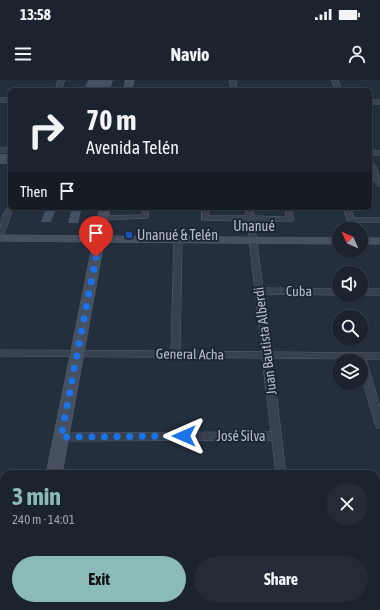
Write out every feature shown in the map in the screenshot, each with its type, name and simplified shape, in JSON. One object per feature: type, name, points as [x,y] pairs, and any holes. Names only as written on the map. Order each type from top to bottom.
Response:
[{"type":"main road","points":[[55,470],[104,213]]},
{"type":"main road","name":"Unanué","points":[[0,238],[332,241]]},
{"type":"main road","points":[[368,241],[380,241]]},
{"type":"street","points":[[372,173],[380,185]]},
{"type":"street","points":[[0,234],[9,210]]},
{"type":"street","points":[[104,213],[146,217],[146,210]]},
{"type":"street","points":[[205,210],[205,218],[290,219],[288,210]]},
{"type":"street","name":"Juan Bautista Alberdi","points":[[249,210],[281,470]]},
{"type":"street","points":[[348,210],[351,220],[380,220]]},
{"type":"street","points":[[176,354],[178,240]]},
{"type":"street","name":"Cuba","points":[[259,291],[332,292]]},
{"type":"street","points":[[368,292],[380,292]]},
{"type":"street","name":"General Acha","points":[[0,353],[332,356]]},
{"type":"street","name":"General Acha","points":[[368,356],[380,356]]},
{"type":"street","points":[[368,383],[380,424]]},
{"type":"street","name":"José Silva","points":[[61,437],[277,436]]},
{"type":"building","points":[[88,80],[113,80],[111,88],[85,88]]},
{"type":"building","points":[[0,154],[8,154],[8,164],[0,164]]},
{"type":"building","points":[[45,210],[55,210],[51,222],[41,222]]},
{"type":"building","points":[[71,210],[81,210],[78,223],[68,223]]},
{"type":"place","name":"Unanué & Telén","points":[[129,235]]},
{"type":"route","points":[[96,257],[61,437],[184,436]]}]
